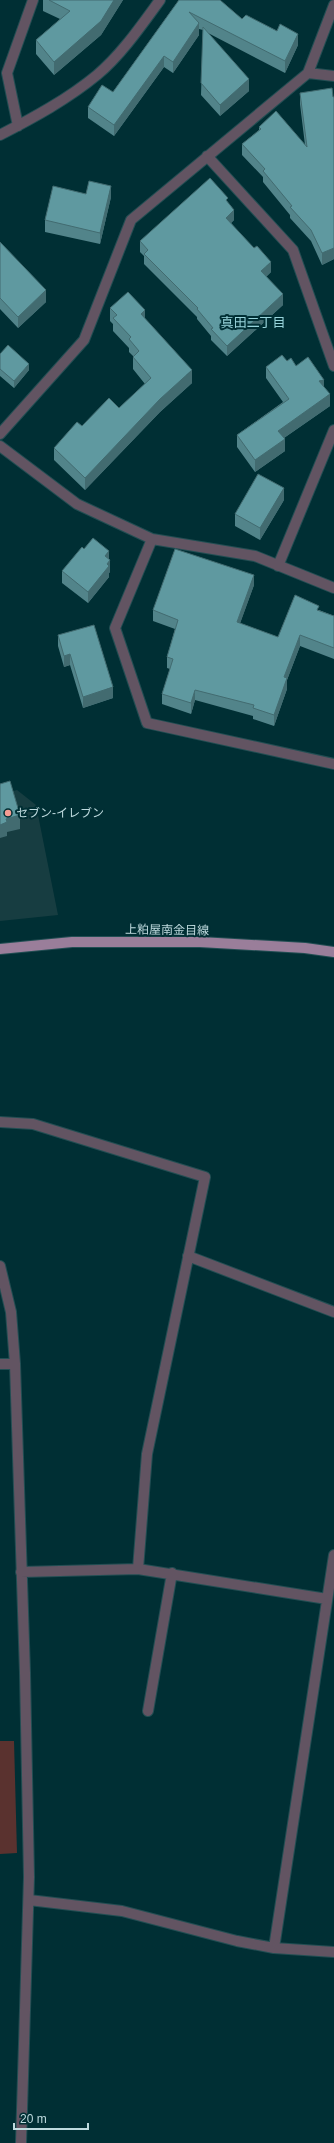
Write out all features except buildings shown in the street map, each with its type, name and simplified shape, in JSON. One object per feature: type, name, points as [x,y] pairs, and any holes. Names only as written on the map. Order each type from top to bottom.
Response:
[{"type":"main road","name":"上粕屋南金目線","points":[[0,949],[72,942],[193,942],[305,948],[334,952]]},
{"type":"street","points":[[18,126],[7,73],[33,0]]},
{"type":"street","points":[[0,136],[63,99],[97,75],[125,45],[160,0]]},
{"type":"street","points":[[0,434],[84,340],[132,220],[308,73],[334,5]]},
{"type":"street","points":[[308,73],[334,76]]},
{"type":"street","points":[[207,156],[293,250],[334,366]]},
{"type":"street","points":[[278,566],[334,430]]},
{"type":"street","points":[[0,446],[77,504],[152,539],[255,556],[334,588]]},
{"type":"street","points":[[152,539],[115,628],[147,723],[334,764]]},
{"type":"street","points":[[0,1122],[33,1124],[205,1177],[147,1454],[138,1569]]},
{"type":"street","points":[[188,1256],[334,1312]]},
{"type":"street","points":[[0,1266],[11,1312],[15,1364],[29,1900],[21,2143]]},
{"type":"street","points":[[0,1364],[15,1364]]},
{"type":"street","points":[[274,1948],[334,1555]]},
{"type":"street","points":[[21,1572],[138,1569],[172,1573],[327,1599]]},
{"type":"street","points":[[148,1712],[172,1573]]},
{"type":"street","points":[[29,1900],[122,1911],[237,1941],[274,1948],[334,1952]]},
{"type":"shaded area","points":[[17,790],[36,805],[58,915],[0,921],[0,795]]},
{"type":"shaded area","points":[[0,1741],[14,1741],[17,1853],[0,1854]]},
{"type":"place","name":"セブン-イレブン","points":[[8,813]]},
{"type":"district","name":"真田二丁目","points":[[253,322]]}]
